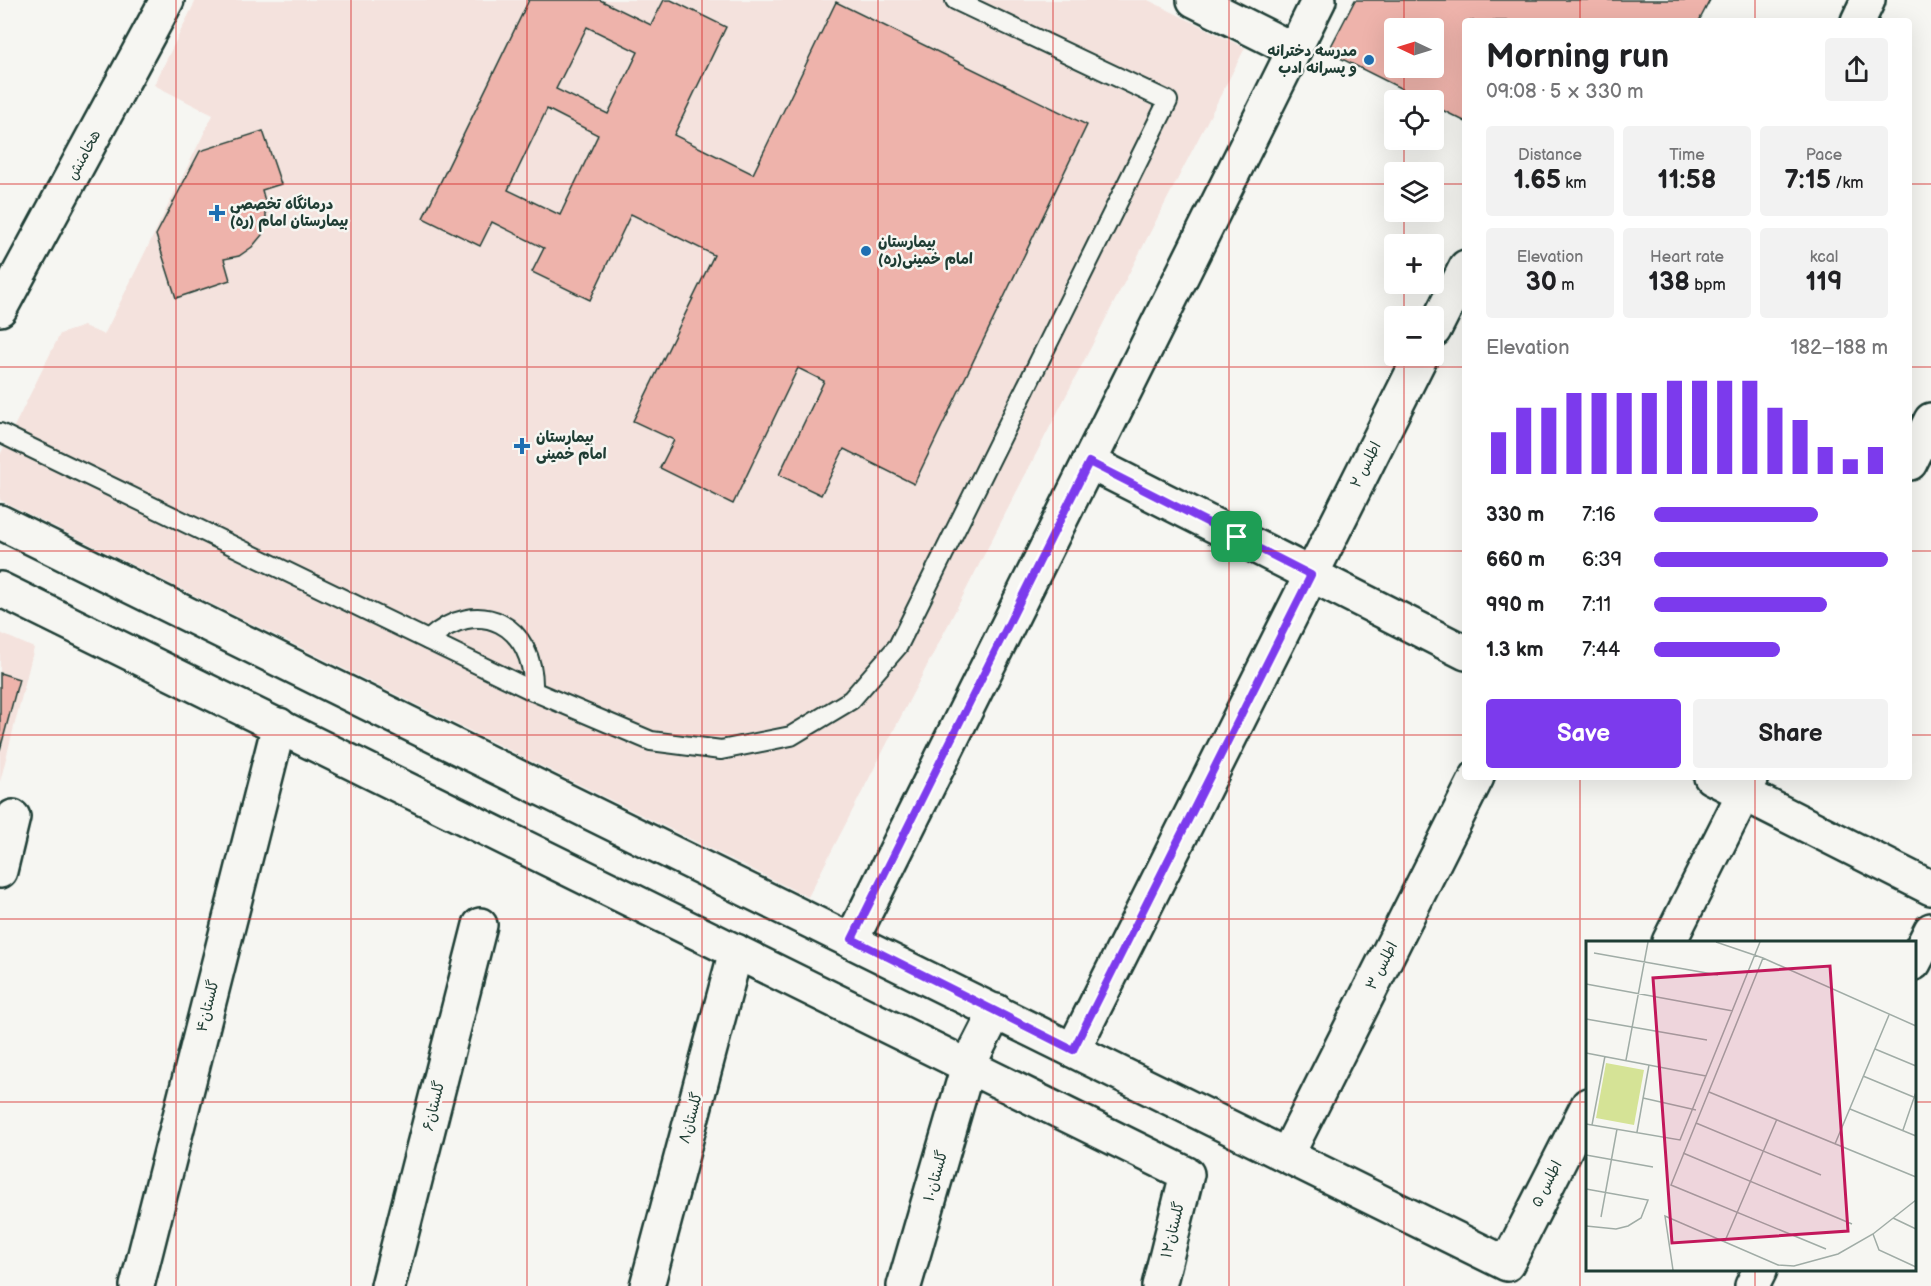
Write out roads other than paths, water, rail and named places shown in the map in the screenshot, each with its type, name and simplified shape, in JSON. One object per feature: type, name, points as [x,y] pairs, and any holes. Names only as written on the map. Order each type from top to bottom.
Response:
[{"type":"street","name":"هخامنش","points":[[0,309],[167,0]]},
{"type":"street","points":[[1194,0],[1294,50]]},
{"type":"street","points":[[852,939],[1319,0]]},
{"type":"street","points":[[1859,18],[1868,0]]},
{"type":"street","points":[[1444,310],[1462,275]]},
{"type":"street","name":"اطلس ۲","points":[[1073,1050],[1416,366]]},
{"type":"street","points":[[1912,459],[1931,420]]},
{"type":"street","points":[[1089,462],[1462,651]]},
{"type":"street","points":[[0,522],[852,939],[1287,1155]]},
{"type":"street","points":[[0,589],[968,1066]]},
{"type":"street","name":"گلستان۴","points":[[137,1286],[279,726]]},
{"type":"street","name":"اطلس ۳","points":[[1287,1155],[1475,780]]},
{"type":"street","points":[[1725,780],[1748,785],[1931,888]]},
{"type":"street","points":[[1670,941],[1748,785]]},
{"type":"street","points":[[0,871],[14,817]]},
{"type":"street","name":"گلستان۶","points":[[388,1286],[480,925]]},
{"type":"street","points":[[1916,959],[1931,930]]},
{"type":"street","name":"گلستان۸","points":[[647,1286],[736,951]]},
{"type":"street","name":"گلستان۱۰","points":[[904,1286],[968,1066],[996,1011]]},
{"type":"street","name":"گلستان۱۲","points":[[968,1066],[1187,1174],[1159,1286]]},
{"type":"street","name":"اطلس ۵","points":[[1287,1155],[1508,1264],[1586,1107]]},
{"type":"street","points":[[1752,1286],[1759,1271]]},
{"type":"lane","points":[[0,432],[533,691],[651,741],[721,750],[790,736],[851,700],[898,646],[1168,100],[955,0]]},
{"type":"lane","points":[[428,640],[443,626],[462,618],[482,617],[501,622],[517,634],[529,651],[534,670],[533,691]]},
{"type":"place","name":"مدرسه دخترانه و پسرانه ادب","points":[[1369,60]]},
{"type":"place","name":"درمانگاه تخصصی بیمارستان امام (ره)","points":[[217,213]]},
{"type":"place","name":"بیمارستان امام خمینی(ره)","points":[[866,251]]},
{"type":"place","name":"بیمارستان امام خمینی","points":[[522,446]]}]
